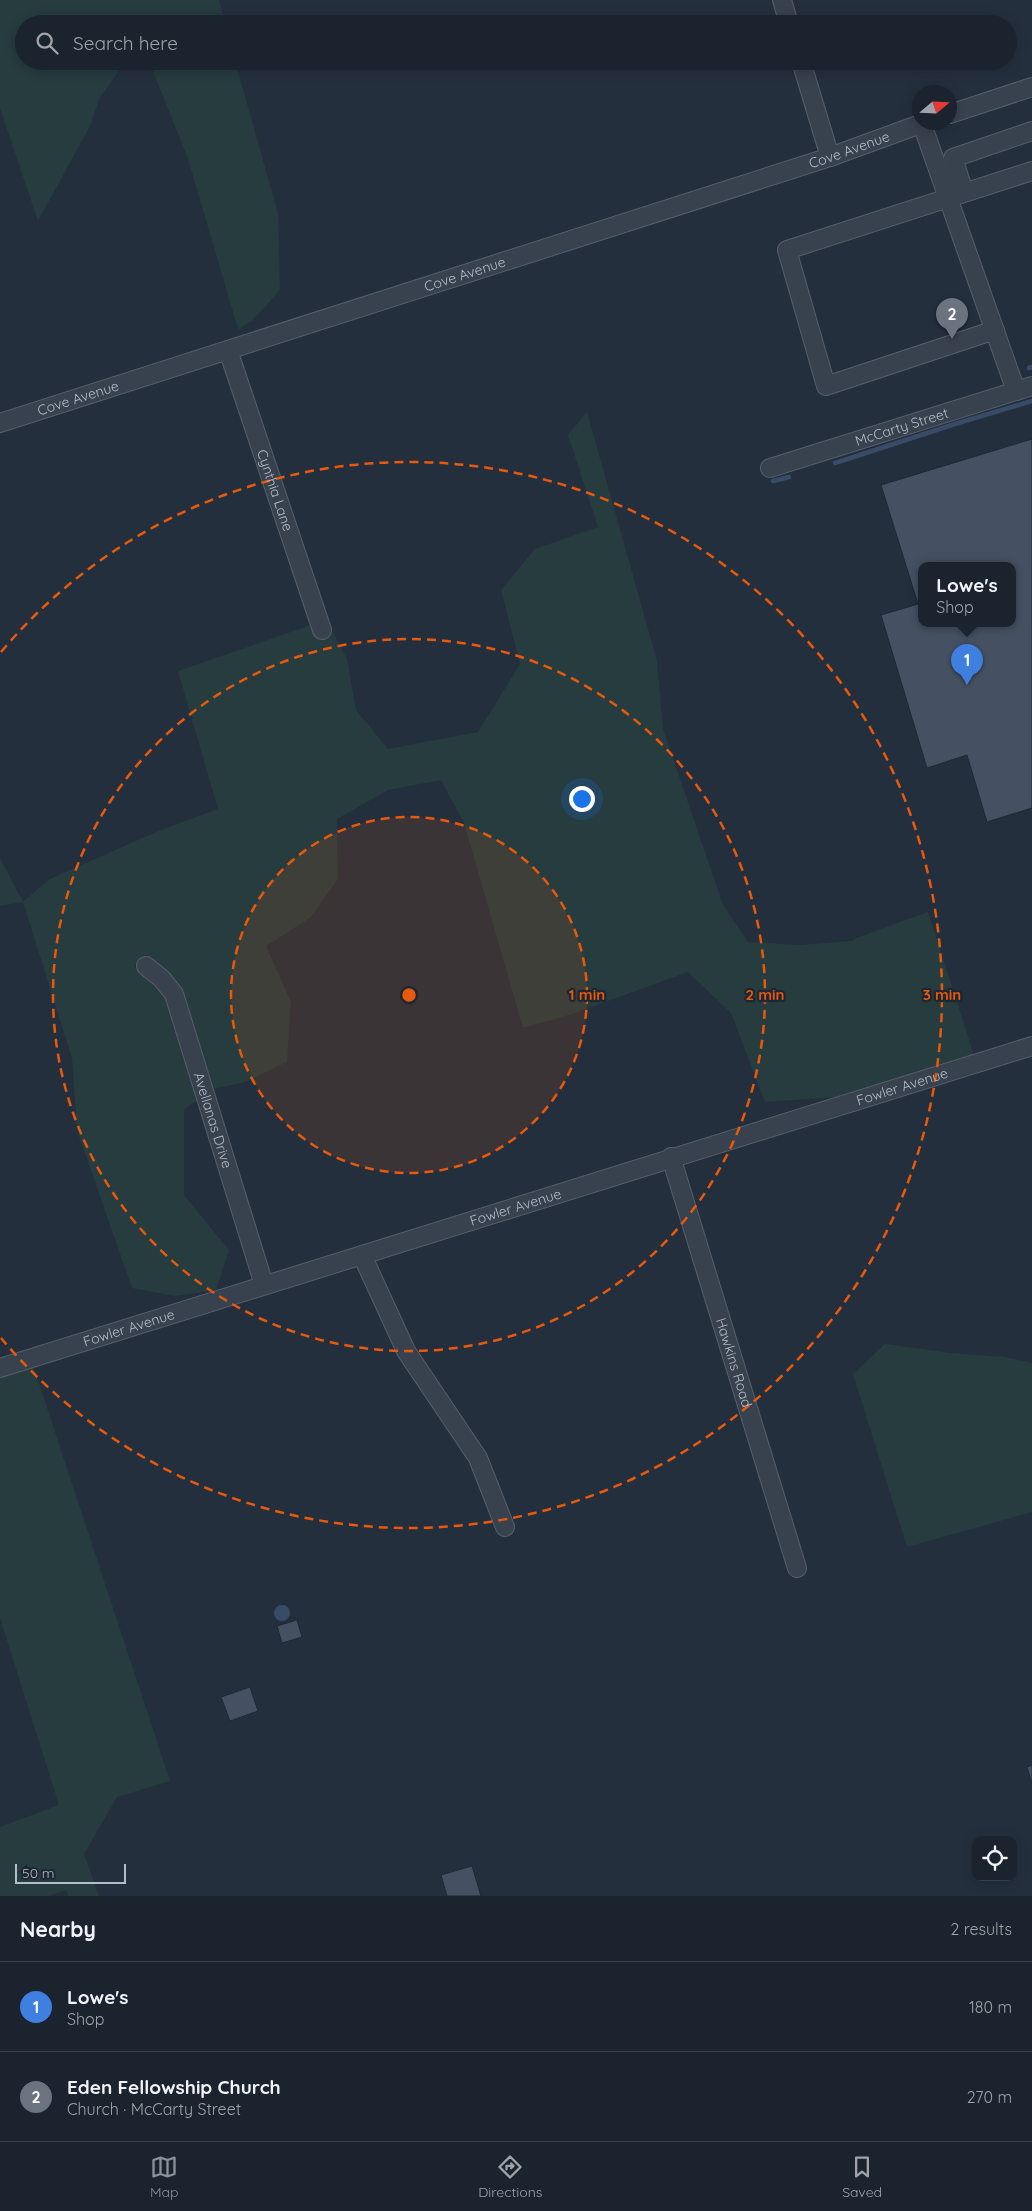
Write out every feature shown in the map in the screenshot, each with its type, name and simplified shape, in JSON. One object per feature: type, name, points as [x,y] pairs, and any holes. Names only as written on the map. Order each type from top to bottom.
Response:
[{"type":"street","points":[[782,0],[786,15]]},
{"type":"street","points":[[804,70],[830,157]]},
{"type":"street","points":[[957,112],[1032,87]]},
{"type":"street","name":"Cove Avenue","points":[[0,423],[830,157],[912,127]]},
{"type":"street","points":[[927,130],[956,195],[995,330],[1024,388]]},
{"type":"street","points":[[956,195],[953,158],[1032,130]]},
{"type":"street","points":[[995,330],[826,386],[788,250],[1032,171]]},
{"type":"street","name":"Cynthia Lane","points":[[228,350],[322,630]]},
{"type":"street","name":"McCarty Street","points":[[770,468],[1024,388]]},
{"type":"street","name":"Avellanas Drive","points":[[146,966],[162,979],[174,994],[264,1285]]},
{"type":"street","name":"Fowler Avenue","points":[[0,1368],[1032,1046]]},
{"type":"street","name":"Hawkins Road","points":[[671,1158],[797,1568]]},
{"type":"street","points":[[362,1255],[406,1352],[478,1458],[506,1527]]},
{"type":"green space","points":[[0,0],[219,0],[223,15],[15,15],[15,70],[120,70],[100,97],[90,126],[38,221],[0,108]]},
{"type":"green space","points":[[152,70],[238,70],[278,213],[280,290],[252,321],[238,329],[188,159]]},
{"type":"green space","points":[[587,412],[657,661],[663,729],[723,905],[748,942],[800,945],[852,941],[928,912],[974,1055],[838,1097],[765,1102],[731,1013],[688,972],[572,1014],[523,1028],[464,823],[441,780],[388,790],[337,819],[338,879],[310,918],[266,946],[291,1002],[287,1062],[245,1082],[213,1089],[182,991],[168,973],[146,955],[134,966],[166,998],[198,1099],[184,1110],[184,1195],[229,1250],[216,1290],[175,1296],[132,1288],[77,1130],[72,1058],[23,902],[50,879],[156,832],[218,809],[178,671],[311,625],[316,639],[332,634],[329,625],[347,659],[356,710],[388,749],[478,732],[520,664],[501,590],[535,549],[598,527],[568,435]]},
{"type":"green space","points":[[0,858],[23,902],[0,906]]},
{"type":"green space","points":[[885,1344],[951,1353],[1005,1357],[1032,1363],[1032,1512],[907,1547],[853,1374]]},
{"type":"green space","points":[[33,1365],[170,1781],[117,1797],[84,1854],[99,1896],[68,1896],[66,1890],[49,1896],[0,1896],[0,1827],[59,1805],[0,1618],[0,1376]]},
{"type":"water","points":[[282,1605],[288,1607],[290,1613],[288,1619],[282,1621],[276,1619],[274,1613],[276,1607]]},
{"type":"building","points":[[1032,439],[1032,808],[987,822],[967,755],[927,768],[881,615],[918,604],[881,485]]},
{"type":"building","points":[[297,1620],[302,1637],[282,1643],[277,1626]]},
{"type":"building","points":[[250,1687],[258,1711],[230,1721],[221,1697]]},
{"type":"building","points":[[1032,1765],[1032,1784],[1027,1767]]},
{"type":"building","points":[[472,1866],[481,1896],[447,1896],[441,1875]]},
{"type":"waterway","points":[[835,463],[1032,401]]},
{"type":"waterway","points":[[773,481],[789,477]]},
{"type":"place","name":"Eden Fellowship Church","points":[[952,339]]},
{"type":"place","name":"Lowe's","points":[[967,685]]}]
